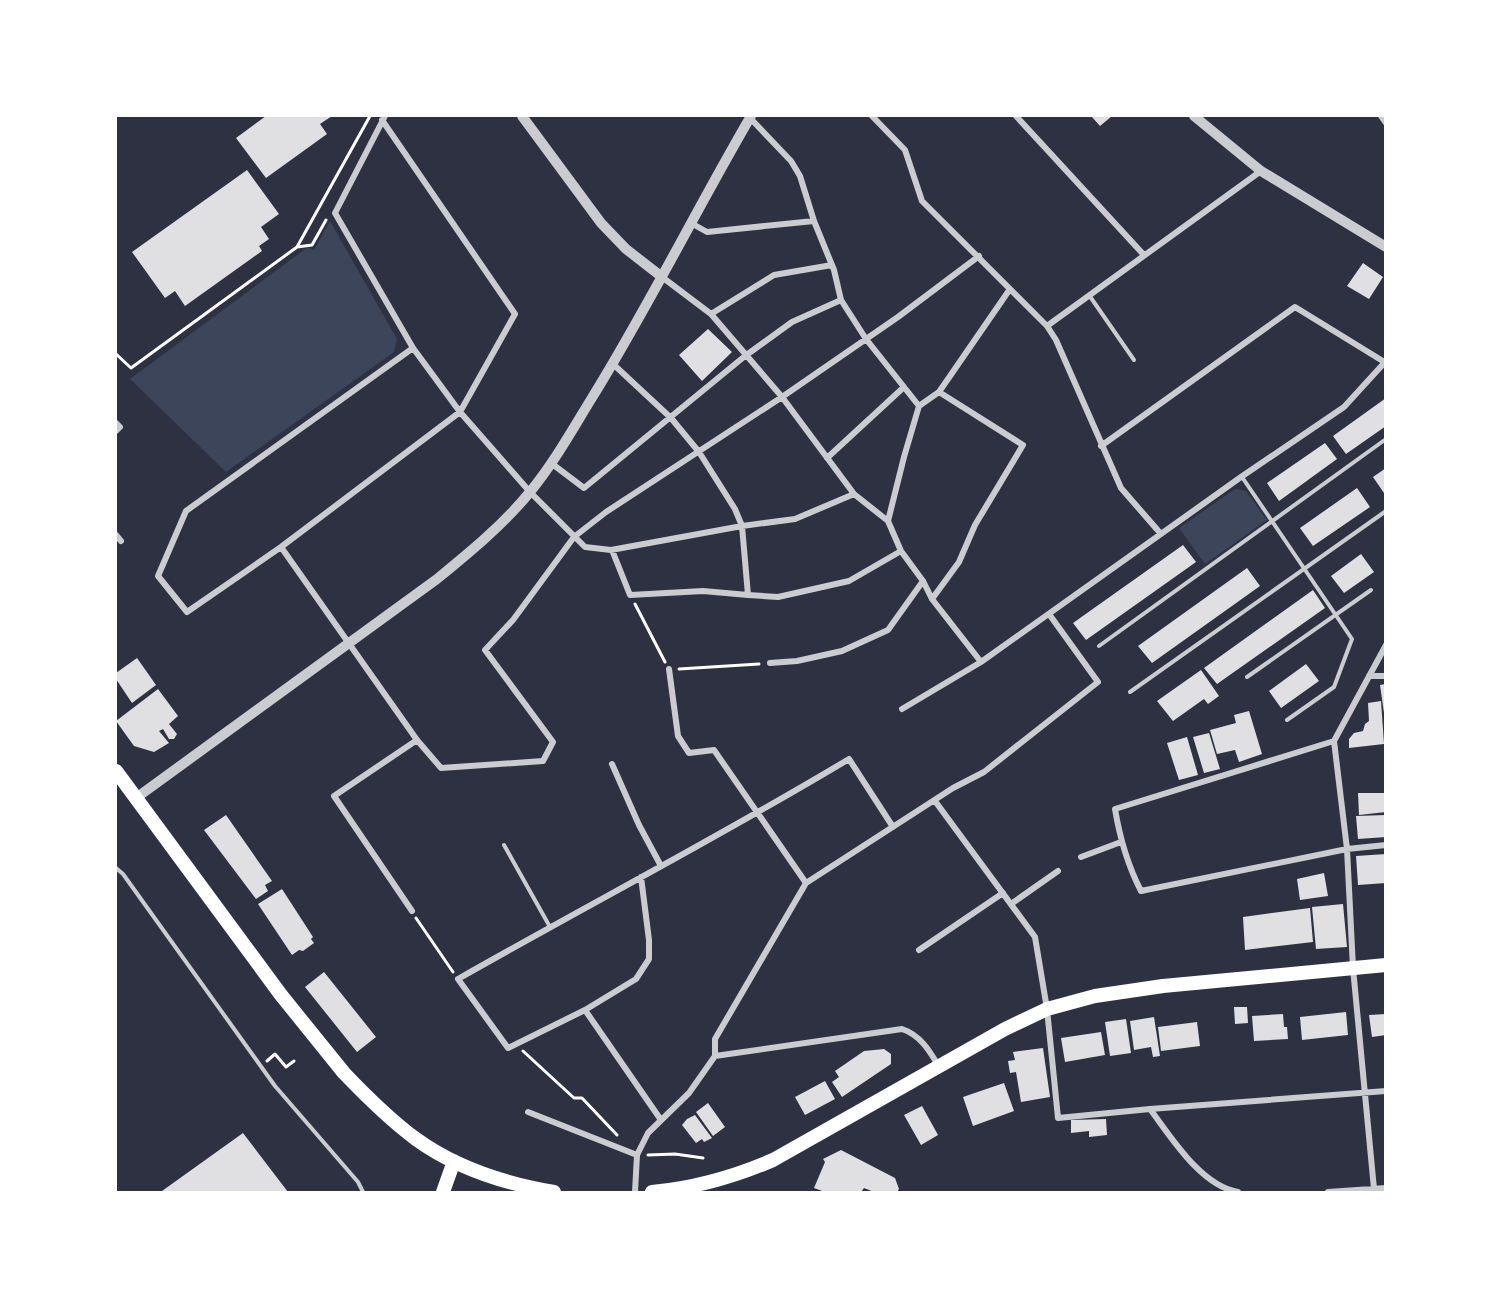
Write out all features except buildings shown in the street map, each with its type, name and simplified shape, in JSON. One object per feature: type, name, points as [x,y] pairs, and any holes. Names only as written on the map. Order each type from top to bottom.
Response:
[{"type":"main road","points":[[116,771],[281,995],[344,1073],[415,1138],[454,1161],[499,1179],[554,1192]]},
{"type":"main road","points":[[652,1192],[703,1184],[748,1171],[773,1160],[1005,1029],[1047,1010],[1095,996],[1141,989],[1386,965]]},
{"type":"main road","points":[[443,1192],[454,1161]]},
{"type":"street","points":[[522,116],[601,223],[626,249],[711,314],[782,397],[854,494],[888,521],[901,551],[932,599],[981,662]]},
{"type":"street","points":[[872,116],[905,150],[922,201],[1047,326],[1121,488],[1161,534]]},
{"type":"street","points":[[1016,116],[1144,255]]},
{"type":"street","points":[[1194,116],[1261,171],[1386,247]]},
{"type":"street","points":[[1381,116],[1386,123]]},
{"type":"street","points":[[136,798],[437,579],[502,522],[530,492],[551,463],[613,364],[751,117],[801,176],[814,221],[832,265],[841,300],[866,339],[919,406]]},
{"type":"street","points":[[413,348],[186,511],[158,576],[187,612],[281,547],[460,412],[515,314],[383,118],[335,213],[413,348],[460,412],[530,492],[585,547],[612,550],[742,526],[795,519],[854,494]]},
{"type":"street","points":[[1047,326],[1261,171]]},
{"type":"street","points":[[691,224],[707,232],[814,221]]},
{"type":"street","points":[[281,547],[417,740],[441,768],[543,761],[554,742],[485,650],[519,612],[574,537],[606,512],[782,397],[898,317],[979,256]]},
{"type":"street","points":[[711,314],[774,275],[832,265]]},
{"type":"street","points":[[888,521],[919,406],[939,392],[1010,289]]},
{"type":"street","points":[[551,463],[584,488],[745,356],[792,322],[841,300]]},
{"type":"street","points":[[902,709],[981,662],[1241,477],[1344,407],[1385,362],[1295,307],[1101,446]]},
{"type":"street","points":[[613,364],[670,418],[699,452],[735,509],[742,526],[748,595]]},
{"type":"street","points":[[827,458],[904,387]]},
{"type":"street","points":[[932,599],[959,562],[975,525],[1023,445],[939,392]]},
{"type":"street","points":[[116,423],[120,427],[116,431]]},
{"type":"street","points":[[116,536],[121,541]]},
{"type":"street","points":[[612,550],[630,596],[703,591],[778,597],[849,581],[901,551]]},
{"type":"street","points":[[770,663],[797,661],[842,651],[888,630],[922,581]]},
{"type":"street","points":[[634,1192],[637,1155],[648,1133],[689,1093],[715,1056],[715,1039],[806,883],[984,772],[1098,682],[1049,614]]},
{"type":"street","points":[[1374,1189],[1353,968],[1347,849],[1334,741],[1386,645]]},
{"type":"street","points":[[669,669],[678,736],[689,753],[714,750],[806,883]]},
{"type":"street","points":[[1369,676],[1386,676]]},
{"type":"street","points":[[412,911],[334,796],[417,740]]},
{"type":"street","points":[[1334,741],[1114,809],[1129,869],[1141,891],[1347,849],[1386,845]]},
{"type":"street","points":[[641,877],[649,940],[649,959],[636,979],[585,1010],[508,1048],[458,979],[550,927],[661,866],[758,813],[849,759],[893,827]]},
{"type":"street","points":[[612,764],[639,825],[661,866]]},
{"type":"street","points":[[935,801],[1035,937],[1047,1010],[1058,1118],[1386,1091]]},
{"type":"street","points":[[1081,857],[1121,842]]},
{"type":"street","points":[[1011,904],[1058,871]]},
{"type":"street","points":[[920,950],[1003,892]]},
{"type":"street","points":[[585,1010],[661,1120]]},
{"type":"street","points":[[715,1056],[902,1029],[910,1031],[920,1039],[938,1066]]},
{"type":"street","points":[[1150,1109],[1195,1168],[1229,1191],[1238,1192]]},
{"type":"street","points":[[528,1112],[637,1155]]},
{"type":"street","points":[[1328,1192],[1386,1188]]},
{"type":"lane","points":[[1089,295],[1134,360]]},
{"type":"lane","points":[[1099,646],[1386,439]]},
{"type":"lane","points":[[1241,477],[1352,639],[1334,687],[1287,720]]},
{"type":"lane","points":[[1130,692],[1386,512]]},
{"type":"lane","points":[[1247,677],[1371,590]]},
{"type":"lane","points":[[504,845],[550,927]]},
{"type":"lane","points":[[116,868],[123,874],[260,1067],[358,1182],[363,1192]]},
{"type":"path","points":[[116,354],[131,368],[297,247],[370,116]]},
{"type":"path","points":[[297,247],[312,245],[327,218],[335,213]]},
{"type":"path","points":[[630,596],[669,669],[770,663]]},
{"type":"path","points":[[412,911],[458,979]]},
{"type":"path","points":[[517,1044],[574,1098],[582,1098],[637,1155],[675,1154],[703,1158]]},
{"type":"path","points":[[260,1067],[275,1054],[286,1067],[294,1061]]},
{"type":"shaded area","points":[[330,221],[397,339],[394,352],[226,472],[130,379],[308,247],[314,250]]},
{"type":"shaded area","points":[[1235,489],[1246,491],[1267,520],[1205,564],[1179,528]]}]
